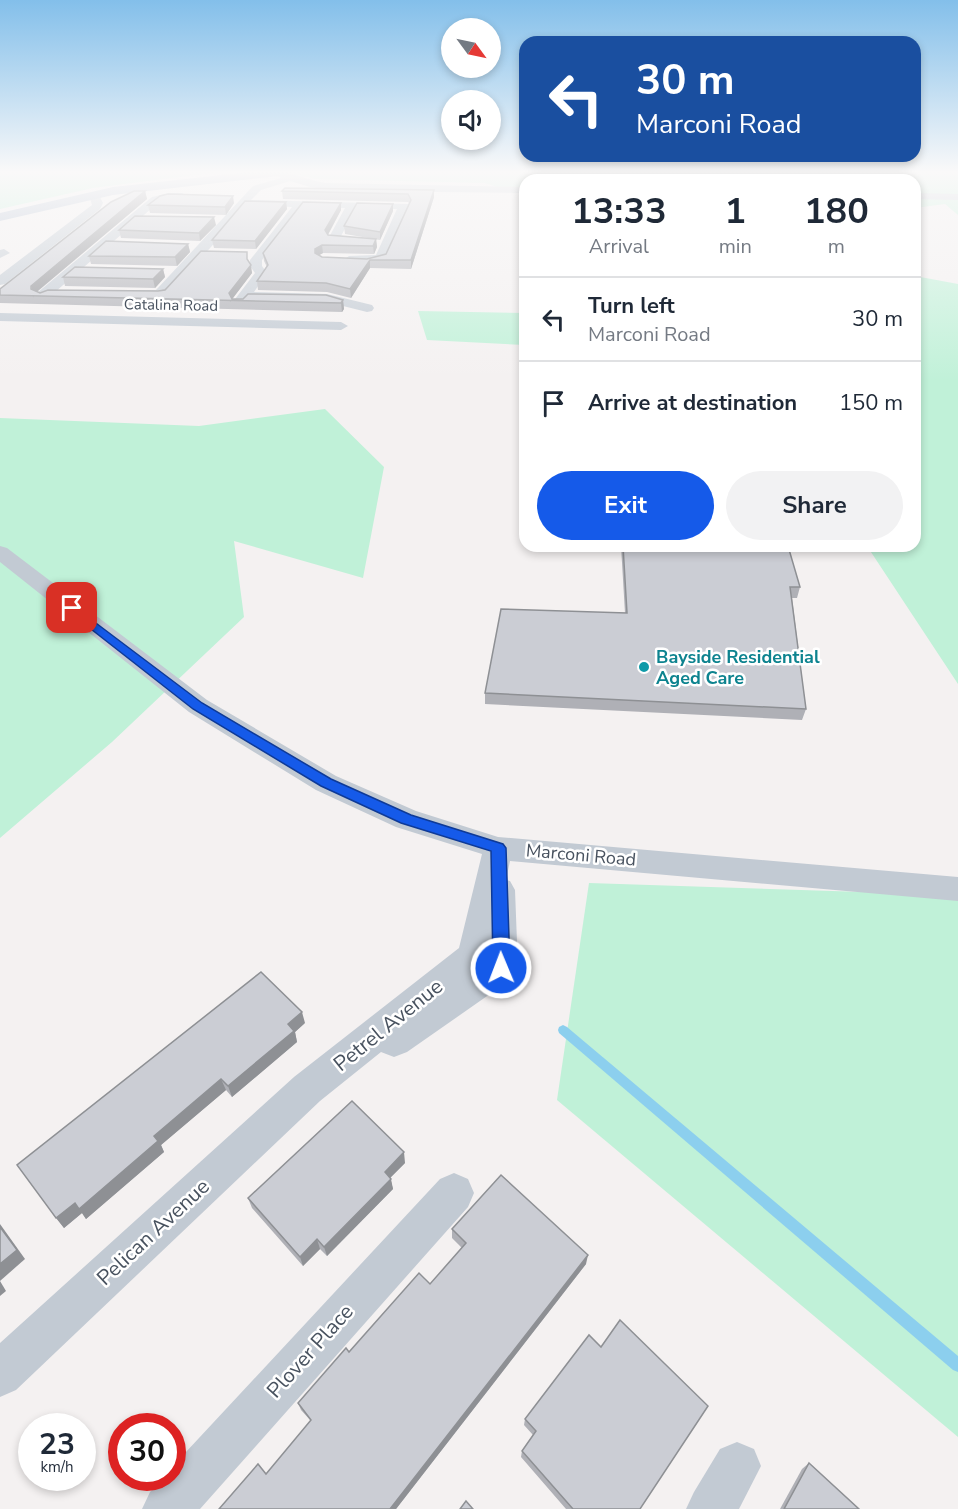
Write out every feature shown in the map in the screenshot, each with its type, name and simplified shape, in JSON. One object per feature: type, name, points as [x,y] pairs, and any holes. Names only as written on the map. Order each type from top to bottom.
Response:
[{"type":"street","points":[[0,281],[51,241]]},
{"type":"street","points":[[115,294],[160,294],[182,272],[198,249],[207,241]]},
{"type":"street","points":[[271,241],[260,255],[256,266],[261,273],[242,300],[327,298],[367,308]]},
{"type":"street","points":[[333,259],[375,260],[381,258],[388,243],[367,241]]},
{"type":"street","points":[[70,292],[45,294],[104,243],[126,244]]},
{"type":"street","points":[[198,249],[219,254]]},
{"type":"street","points":[[240,255],[260,255]]},
{"type":"street","points":[[74,269],[98,270]]},
{"type":"street","points":[[158,272],[182,272]]},
{"type":"street","name":"Catalina Road","points":[[0,317],[341,326]]},
{"type":"street","name":"Marconi Road","points":[[0,552],[198,706],[326,783],[406,819],[498,848],[958,889]]},
{"type":"street","name":"Petrel Avenue","points":[[307,1089],[337,1080],[501,968],[498,848]]},
{"type":"street","name":"Pelican Avenue","points":[[0,1374],[307,1089]]},
{"type":"street","name":"Plover Place","points":[[167,1509],[454,1193]]},
{"type":"street","points":[[711,1509],[737,1466]]},
{"type":"green space","points":[[921,277],[958,284],[958,684],[871,552],[921,552]]},
{"type":"green space","points":[[418,311],[519,313],[519,345],[427,340]]},
{"type":"green space","points":[[325,409],[384,467],[363,578],[234,541],[244,617],[112,742],[0,838],[0,418],[199,426]]},
{"type":"green space","points":[[589,883],[958,895],[958,1437],[557,1100]]},
{"type":"building","points":[[61,241],[84,241],[31,286],[31,289],[40,293],[48,290],[165,290],[201,251],[247,252],[247,259],[251,265],[229,293],[232,299],[243,299],[248,294],[326,295],[343,300],[341,303],[0,295],[0,289]]},
{"type":"building","points":[[106,241],[188,244],[175,257],[89,256]]},
{"type":"building","points":[[272,241],[375,241],[373,246],[322,245],[315,249],[315,253],[322,257],[367,259],[386,254],[392,241],[417,241],[411,260],[370,260],[350,289],[326,283],[257,281],[268,265],[263,253]]},
{"type":"building","points":[[75,267],[163,269],[153,279],[63,277]]},
{"type":"building","name":"Bayside Residential Aged Care","points":[[623,552],[790,552],[800,587],[790,587],[806,709],[485,693],[501,609],[627,613]]},
{"type":"building","points":[[261,972],[302,1012],[288,1024],[294,1031],[228,1086],[221,1079],[154,1136],[158,1141],[79,1209],[75,1203],[56,1218],[17,1165]]},
{"type":"building","points":[[352,1101],[404,1152],[385,1172],[391,1179],[324,1247],[317,1239],[300,1257],[248,1198]]},
{"type":"building","points":[[501,1175],[588,1255],[390,1509],[219,1509],[258,1464],[266,1474],[311,1420],[298,1403],[346,1348],[349,1352],[419,1273],[430,1284],[466,1243],[452,1229]]},
{"type":"building","points":[[0,1227],[17,1250],[0,1264]]},
{"type":"building","points":[[620,1320],[708,1406],[640,1509],[573,1509],[522,1451],[536,1431],[525,1419],[589,1335],[601,1347]]},
{"type":"building","points":[[809,1463],[859,1509],[784,1509]]},
{"type":"building","points":[[466,1501],[473,1509],[460,1509]]},
{"type":"waterway","points":[[563,1030],[958,1365]]},
{"type":"place","name":"Bayside Residential Aged Care","points":[[644,667]]},
{"type":"route","points":[[72,608],[198,706],[326,783],[406,819],[498,848],[501,968]]}]
